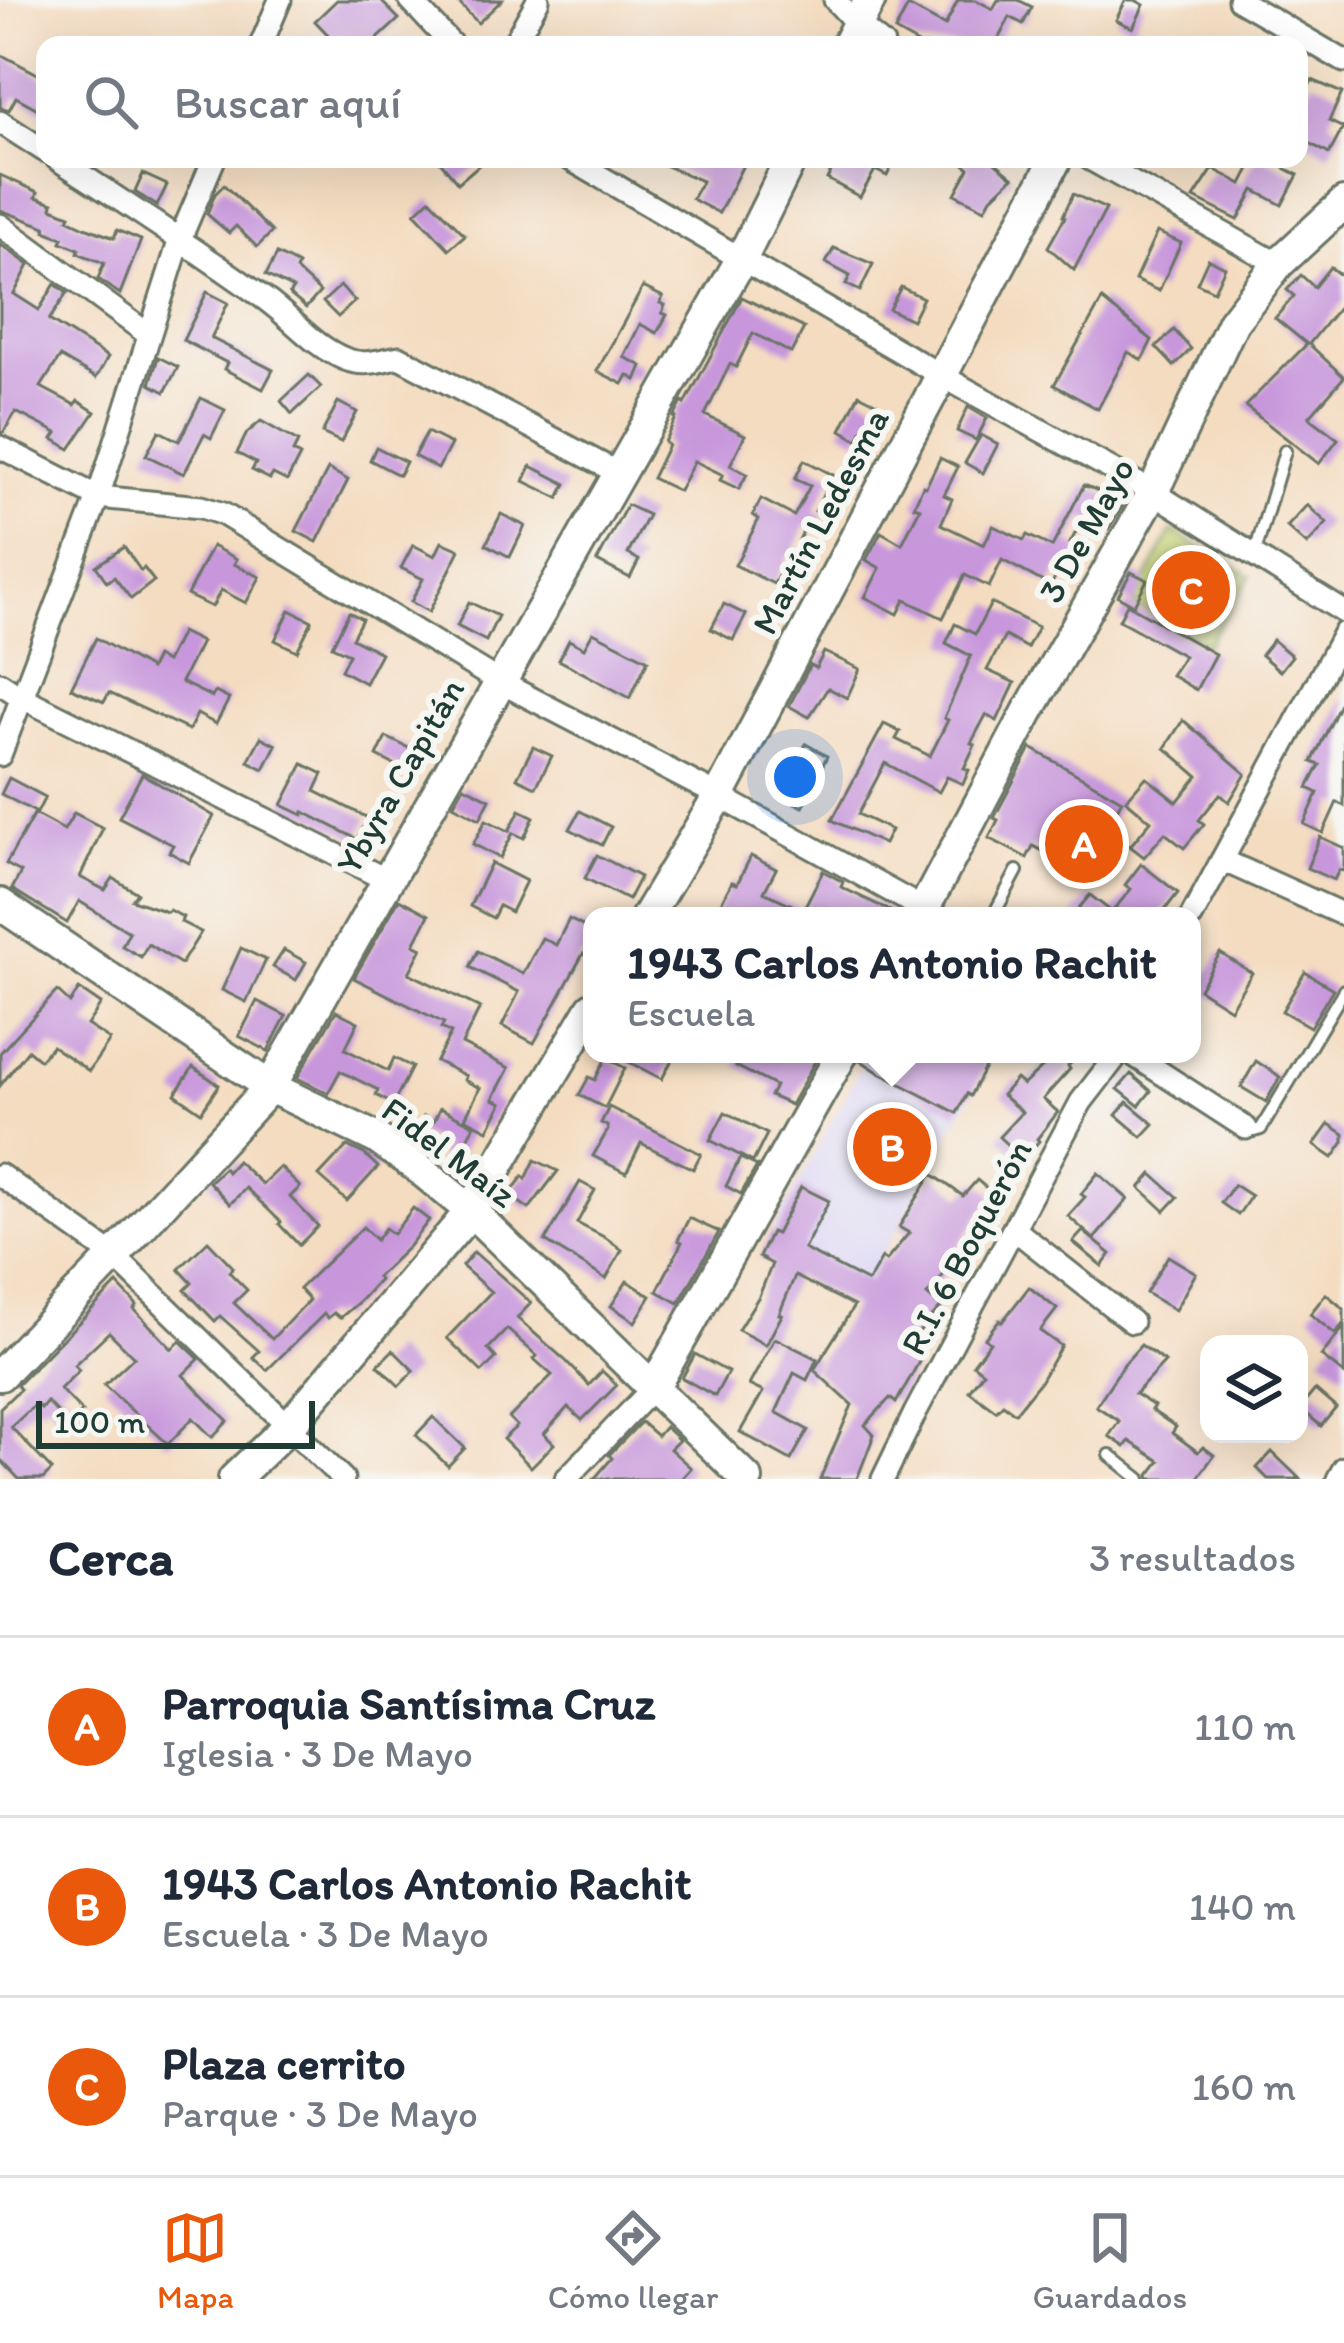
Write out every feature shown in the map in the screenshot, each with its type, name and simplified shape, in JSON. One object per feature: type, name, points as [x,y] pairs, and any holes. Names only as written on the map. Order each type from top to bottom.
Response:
[{"type":"street","points":[[265,36],[280,0]]},
{"type":"street","points":[[410,0],[444,36]]},
{"type":"street","points":[[518,36],[538,0]]},
{"type":"street","points":[[835,0],[858,23]]},
{"type":"street","points":[[1248,2],[1303,36]]},
{"type":"street","points":[[1308,39],[1344,61]]},
{"type":"street","points":[[0,122],[36,145]]},
{"type":"street","points":[[71,168],[285,314],[314,343],[352,362],[379,363],[399,357],[620,474]]},
{"type":"street","points":[[0,755],[98,497],[180,239],[210,168]]},
{"type":"street","points":[[586,168],[941,376],[1154,492],[1344,612]]},
{"type":"street","name":"Ybyra Capitán","points":[[0,1375],[270,1087],[742,258],[787,168]]},
{"type":"street","name":"Martín Ledesma","points":[[652,907],[718,796],[1051,168]]},
{"type":"street","points":[[1106,168],[1278,264]]},
{"type":"street","name":"3 De Mayo","points":[[930,907],[1029,710],[1154,492],[1233,322],[1278,264],[1344,203]]},
{"type":"street","points":[[0,225],[148,335]]},
{"type":"street","points":[[0,447],[98,497],[202,507],[223,514],[498,681],[718,796],[915,907]]},
{"type":"street","points":[[1197,907],[1344,633]]},
{"type":"street","points":[[0,683],[386,879]]},
{"type":"street","points":[[1222,860],[1344,915]]},
{"type":"street","name":"Fidel Maíz","points":[[0,904],[270,1087],[376,1138],[416,1166],[471,1211],[747,1479]]},
{"type":"street","points":[[234,1479],[289,1426],[471,1211],[583,1023]]},
{"type":"street","points":[[566,1479],[654,1387],[837,1063]]},
{"type":"street","name":"R.I. 6 Boquerón","points":[[883,1479],[1081,1102],[1111,1063]]},
{"type":"street","points":[[1146,1063],[1246,1128]]},
{"type":"street","points":[[0,1175],[114,1256],[343,1479]]},
{"type":"street","points":[[1013,1229],[1132,1322]]},
{"type":"street","points":[[1338,1479],[1344,1468]]},
{"type":"lane","points":[[1255,556],[1285,451]]},
{"type":"lane","points":[[998,907],[1018,871]]},
{"type":"lane","points":[[1246,1128],[1261,1129],[1344,990]]},
{"type":"lane","points":[[1110,1455],[1140,1479]]},
{"type":"shaded area","points":[[863,1063],[989,1063],[853,1307],[759,1257]]},
{"type":"green space","points":[[1172,531],[1251,576],[1207,644],[1133,604]]},
{"type":"building","points":[[337,0],[380,0],[399,19],[381,36],[329,36],[315,21]]},
{"type":"building","points":[[456,0],[502,0],[478,23]]},
{"type":"building","points":[[958,0],[976,0],[993,9],[998,0],[1018,0],[1032,7],[1023,24],[1010,17],[1000,36],[904,36],[895,31],[908,6],[945,26]]},
{"type":"building","points":[[1126,0],[1144,5],[1133,28],[1116,20]]},
{"type":"building","points":[[0,54],[36,73],[36,108],[16,97],[9,110],[0,107]]},
{"type":"building","points":[[1312,80],[1342,93],[1329,121],[1343,128],[1329,154],[1308,142]]},
{"type":"building","points":[[446,168],[476,168],[458,183]]},
{"type":"building","points":[[671,168],[742,168],[719,213],[692,199],[702,181]]},
{"type":"building","points":[[833,168],[891,168],[887,176],[875,170],[860,197],[827,179]]},
{"type":"building","points":[[969,168],[1002,168],[1013,177],[985,209],[955,194]]},
{"type":"building","points":[[1250,168],[1284,168],[1298,175],[1282,205],[1254,190],[1238,220],[1194,198],[1213,169],[1242,184]]},
{"type":"building","points":[[143,174],[167,185],[157,206],[135,192]]},
{"type":"building","points":[[0,175],[38,192],[36,197],[53,203],[52,208],[85,227],[114,238],[117,230],[141,240],[120,294],[98,279],[104,263],[78,253],[79,249],[61,242],[63,238],[45,231],[46,227],[0,210]]},
{"type":"building","points":[[224,185],[272,232],[257,247],[236,226],[229,233],[207,214]]},
{"type":"building","points":[[1073,194],[1106,209],[1074,270],[1048,247]]},
{"type":"building","points":[[430,199],[465,235],[449,249],[415,213]]},
{"type":"building","points":[[1157,232],[1181,243],[1159,291],[1135,280]]},
{"type":"building","points":[[0,244],[29,265],[14,294],[39,310],[55,284],[67,293],[49,320],[108,357],[96,378],[60,357],[41,387],[95,412],[70,449],[53,439],[57,433],[16,412],[0,432]]},
{"type":"building","points":[[834,248],[873,264],[860,291],[846,284],[850,276],[826,263]]},
{"type":"building","points":[[277,254],[298,265],[296,270],[320,292],[306,308],[289,294],[293,289],[266,275]]},
{"type":"building","points":[[1208,259],[1225,267],[1214,291],[1197,283]]},
{"type":"building","points":[[1330,267],[1344,278],[1344,301],[1309,344],[1344,377],[1309,417],[1338,439],[1319,464],[1245,406],[1307,344],[1275,318],[1294,296],[1287,290],[1301,275],[1314,287]]},
{"type":"building","points":[[340,286],[355,301],[338,317],[323,302]]},
{"type":"building","points":[[643,287],[663,297],[662,313],[667,315],[657,333],[640,324],[624,357],[642,366],[636,380],[628,375],[623,384],[597,371]]},
{"type":"building","points":[[901,287],[923,298],[912,320],[889,309]]},
{"type":"building","points":[[207,292],[228,303],[211,338],[273,370],[263,389],[183,340]]},
{"type":"building","points":[[742,297],[804,328],[791,353],[753,333],[736,367],[730,364],[705,415],[745,435],[730,465],[747,474],[739,489],[694,461],[679,491],[652,478],[668,445],[664,442],[674,417]]},
{"type":"building","points":[[1102,300],[1152,340],[1142,360],[1128,352],[1098,409],[1054,385]]},
{"type":"building","points":[[1174,330],[1191,349],[1174,366],[1156,347]]},
{"type":"building","points":[[158,357],[178,367],[165,392],[150,384]]},
{"type":"building","points":[[309,375],[321,387],[292,414],[281,401]]},
{"type":"building","points":[[859,394],[880,408],[869,432],[863,429],[858,440],[841,430]]},
{"type":"building","points":[[201,398],[225,410],[211,438],[204,434],[184,474],[146,455],[159,431],[179,441]]},
{"type":"building","points":[[338,402],[357,412],[341,442],[322,433]]},
{"type":"building","points":[[968,407],[987,418],[976,440],[957,431]]},
{"type":"building","points":[[261,421],[298,442],[293,452],[300,456],[287,481],[252,470],[256,463],[237,453],[247,433]]},
{"type":"building","points":[[427,432],[451,444],[438,469],[414,456]]},
{"type":"building","points":[[981,435],[998,444],[983,473],[965,463]]},
{"type":"building","points":[[376,447],[406,462],[399,475],[370,460]]},
{"type":"building","points":[[940,458],[958,467],[944,495],[952,499],[941,524],[984,545],[993,526],[1052,547],[1084,485],[1125,502],[1109,529],[1084,517],[1070,543],[1081,548],[1070,570],[1060,566],[1051,586],[1002,560],[989,587],[965,575],[943,618],[905,600],[898,614],[865,597],[880,568],[866,560],[881,532],[902,544],[920,508],[914,506]]},
{"type":"building","points":[[804,460],[833,475],[815,511],[824,515],[817,529],[806,524],[774,584],[735,565],[759,519],[753,515],[761,499],[794,516],[810,486],[795,479]]},
{"type":"building","points":[[531,466],[566,484],[559,498],[524,481]]},
{"type":"building","points":[[328,469],[348,480],[317,542],[296,531]]},
{"type":"building","points":[[627,505],[648,515],[628,554],[639,560],[630,578],[597,561]]},
{"type":"building","points":[[1307,505],[1327,523],[1307,545],[1287,527]]},
{"type":"building","points":[[501,514],[525,526],[510,557],[486,544]]},
{"type":"building","points":[[442,542],[460,550],[429,612],[411,602],[423,579],[401,568],[413,545],[435,556]]},
{"type":"building","points":[[212,546],[260,577],[246,603],[221,590],[212,607],[187,595]]},
{"type":"building","points":[[124,547],[154,581],[131,599],[114,577],[107,582],[96,566]]},
{"type":"building","points":[[1131,572],[1147,580],[1134,605],[1118,596]]},
{"type":"building","points":[[469,602],[498,616],[486,641],[457,626]]},
{"type":"building","points":[[991,603],[1038,627],[1027,648],[1005,636],[987,670],[1015,683],[997,721],[986,715],[971,743],[975,745],[964,768],[969,770],[963,784],[947,777],[939,792],[885,763],[858,814],[891,830],[884,844],[832,820],[884,724],[900,732],[896,739],[930,756],[971,656],[946,643],[955,624],[975,634]]},
{"type":"building","points":[[724,604],[746,615],[733,640],[711,629]]},
{"type":"building","points":[[1127,604],[1215,654],[1196,690],[1171,675],[1184,656],[1119,620]]},
{"type":"building","points":[[290,610],[312,621],[297,651],[275,640]]},
{"type":"building","points":[[349,612],[362,619],[352,638],[381,653],[365,683],[341,670],[349,654],[332,646]]},
{"type":"building","points":[[181,632],[201,642],[181,682],[212,697],[215,692],[229,699],[216,724],[197,714],[189,730],[109,693],[104,702],[71,688],[96,638],[150,669],[156,657],[166,662]]},
{"type":"building","points":[[593,632],[648,660],[630,698],[559,660],[569,640],[584,648]]},
{"type":"building","points":[[1273,640],[1292,656],[1280,671],[1261,655]]},
{"type":"building","points":[[824,652],[860,669],[847,698],[828,688],[809,717],[789,706],[810,665],[816,668]]},
{"type":"building","points":[[1344,696],[1344,806],[1337,802],[1323,833],[1304,824],[1318,793],[1308,788],[1320,765],[1312,762]]},
{"type":"building","points":[[1183,720],[1246,774],[1229,802],[1220,794],[1184,848],[1165,833],[1144,857],[1130,846],[1151,821],[1126,800],[1146,777],[1177,802],[1198,776],[1165,748]]},
{"type":"building","points":[[261,737],[276,745],[264,769],[248,761]]},
{"type":"building","points":[[386,737],[427,757],[417,776],[377,756]]},
{"type":"building","points":[[806,744],[827,756],[803,807],[777,794]]},
{"type":"building","points":[[533,747],[552,756],[536,787],[517,778]]},
{"type":"building","points":[[1031,748],[1122,800],[1083,872],[1033,846],[1027,858],[989,838],[998,820],[994,818]]},
{"type":"building","points":[[303,764],[323,774],[315,791],[368,818],[357,839],[282,805]]},
{"type":"building","points":[[142,774],[214,816],[189,863],[169,852],[173,845],[119,817]]},
{"type":"building","points":[[9,778],[45,797],[37,813],[1,794]]},
{"type":"building","points":[[464,786],[490,799],[480,819],[453,805]]},
{"type":"building","points":[[520,810],[534,817],[524,838],[513,833],[500,858],[473,844],[486,820],[509,831]]},
{"type":"building","points":[[580,811],[611,827],[602,845],[570,829]]},
{"type":"building","points":[[74,813],[103,828],[80,877],[105,890],[113,878],[137,893],[132,900],[169,910],[201,932],[181,964],[148,944],[141,957],[122,946],[129,932],[79,901],[67,923],[12,889],[21,872],[6,864],[34,814],[64,830]]},
{"type":"building","points":[[1320,837],[1344,848],[1344,871],[1339,870],[1334,880],[1307,868]]},
{"type":"building","points":[[597,855],[640,877],[628,900],[585,878]]},
{"type":"building","points":[[751,856],[776,869],[764,892],[796,907],[719,907],[732,882],[737,884]]},
{"type":"building","points":[[491,863],[526,881],[511,912],[499,906],[493,918],[470,906]]},
{"type":"building","points":[[1141,864],[1178,893],[1167,907],[1116,907],[1131,889],[1125,885]]},
{"type":"building","points":[[823,871],[843,882],[841,887],[882,907],[805,907]]},
{"type":"building","points":[[1090,895],[1106,907],[1080,907]]},
{"type":"building","points":[[399,899],[429,915],[414,944],[422,948],[409,973],[480,1008],[462,1044],[509,1068],[493,1099],[502,1103],[488,1130],[465,1118],[480,1088],[436,1061],[451,1033],[441,1028],[444,1023],[354,978]]},
{"type":"building","points":[[569,919],[583,926],[583,954],[534,1043],[502,1026],[519,992],[470,967],[478,951],[523,974],[542,938],[556,945]]},
{"type":"building","points":[[241,948],[266,960],[246,1002],[222,990]]},
{"type":"building","points":[[284,950],[306,962],[296,980],[273,967]]},
{"type":"building","points":[[1220,953],[1252,973],[1230,1009],[1201,990]]},
{"type":"building","points":[[1305,972],[1333,989],[1310,1027],[1282,1011]]},
{"type":"building","points":[[79,989],[101,1004],[87,1025],[110,1040],[89,1071],[52,1046],[40,1060],[28,1050],[0,1086],[0,1053],[57,991],[70,1003]]},
{"type":"building","points":[[257,1001],[286,1016],[268,1051],[239,1036]]},
{"type":"building","points":[[336,1011],[358,1022],[345,1049],[388,1071],[394,1058],[412,1067],[393,1104],[376,1095],[378,1090],[340,1071],[328,1093],[297,1078]]},
{"type":"building","points":[[1256,1061],[1280,1077],[1266,1102],[1241,1087]]},
{"type":"building","points":[[604,1063],[625,1068],[605,1108],[579,1095],[589,1077],[595,1080]]},
{"type":"building","points":[[631,1063],[670,1063],[662,1079]]},
{"type":"building","points":[[814,1063],[791,1105],[770,1096],[775,1086],[736,1066]]},
{"type":"building","points":[[864,1063],[987,1063],[957,1113]]},
{"type":"building","points":[[1071,1063],[1043,1099],[1058,1112],[1023,1159],[999,1137],[1022,1112],[1002,1095],[1016,1079],[1023,1085],[1046,1064]]},
{"type":"building","points":[[193,1067],[219,1085],[201,1112],[175,1094]]},
{"type":"building","points":[[1131,1074],[1151,1091],[1139,1106],[1118,1089]]},
{"type":"building","points":[[1127,1102],[1154,1124],[1142,1137],[1116,1115]]},
{"type":"building","points":[[609,1107],[701,1154],[693,1169],[641,1143],[626,1173],[593,1156],[608,1130],[601,1123]]},
{"type":"building","points":[[440,1108],[474,1125],[455,1164],[439,1156],[444,1146],[416,1132],[424,1116],[434,1121]]},
{"type":"building","points":[[725,1112],[767,1134],[753,1162],[710,1140]]},
{"type":"building","points":[[1329,1124],[1344,1134],[1333,1158],[1314,1145]]},
{"type":"building","points":[[347,1146],[378,1167],[347,1201],[319,1176]]},
{"type":"building","points":[[740,1158],[757,1166],[741,1194],[726,1186]]},
{"type":"building","points":[[535,1160],[558,1171],[529,1209],[509,1195],[523,1176],[526,1179]]},
{"type":"building","points":[[237,1161],[262,1184],[280,1167],[300,1187],[290,1197],[318,1226],[299,1245],[246,1188],[230,1204],[209,1182]]},
{"type":"building","points":[[1098,1173],[1128,1199],[1094,1239],[1068,1216]]},
{"type":"building","points":[[932,1174],[963,1196],[977,1180],[995,1195],[954,1252],[969,1264],[959,1276],[949,1268],[927,1295],[941,1307],[906,1347],[920,1360],[896,1403],[890,1398],[865,1425],[874,1435],[857,1479],[820,1479],[852,1405],[814,1370],[854,1306],[795,1276],[766,1345],[738,1330],[772,1264],[759,1257],[801,1187],[829,1201],[804,1249],[868,1282],[882,1258],[886,1261],[909,1233],[899,1227]]},
{"type":"building","points":[[1152,1174],[1178,1197],[1165,1211],[1140,1188]]},
{"type":"building","points":[[580,1182],[595,1190],[577,1223],[622,1250],[606,1279],[545,1241]]},
{"type":"building","points":[[1234,1185],[1251,1196],[1238,1215],[1221,1203]]},
{"type":"building","points":[[413,1208],[429,1220],[379,1280],[340,1318],[324,1314],[267,1370],[253,1357],[259,1351],[220,1316],[215,1321],[185,1290],[192,1283],[179,1269],[208,1241],[247,1290],[234,1303],[272,1339],[309,1300],[299,1289],[363,1227],[376,1240],[385,1228],[393,1234]]},
{"type":"building","points":[[689,1218],[719,1232],[679,1303],[657,1291]]},
{"type":"building","points":[[1083,1231],[1111,1254],[1102,1266],[1073,1242]]},
{"type":"building","points":[[474,1252],[531,1303],[517,1318],[589,1385],[602,1371],[617,1385],[582,1420],[568,1407],[544,1434],[554,1444],[531,1467],[503,1439],[517,1426],[509,1418],[552,1375],[507,1329],[488,1349],[496,1358],[482,1372],[447,1338],[491,1292],[462,1266]]},
{"type":"building","points":[[1168,1256],[1196,1273],[1175,1310],[1146,1293]]},
{"type":"building","points":[[627,1281],[651,1296],[635,1322],[611,1306]]},
{"type":"building","points":[[117,1284],[172,1349],[180,1341],[199,1359],[183,1375],[228,1421],[212,1437],[193,1418],[168,1444],[104,1385],[134,1357],[109,1332],[74,1365],[79,1370],[60,1389],[82,1412],[69,1425],[47,1402],[41,1409],[36,1404],[11,1427],[52,1470],[43,1479],[19,1479],[0,1459],[0,1408]]},
{"type":"building","points":[[1029,1287],[1057,1309],[1040,1331],[1061,1346],[1015,1413],[1003,1404],[996,1411],[969,1391],[983,1372],[973,1364],[990,1342],[985,1338]]},
{"type":"building","points":[[1326,1294],[1344,1309],[1344,1323],[1335,1334],[1310,1314]]},
{"type":"building","points":[[1344,1327],[1344,1374],[1321,1356]]},
{"type":"building","points":[[775,1338],[817,1359],[807,1380],[794,1373],[776,1412],[808,1430],[791,1460],[740,1432],[763,1392],[749,1385]]},
{"type":"building","points":[[1141,1345],[1165,1362],[1135,1394],[1176,1427],[1172,1433],[1198,1452],[1203,1447],[1214,1455],[1197,1479],[1150,1479],[1160,1461],[1129,1441],[1125,1447],[1109,1436],[1119,1421],[1096,1406]]},
{"type":"building","points":[[393,1350],[414,1371],[399,1386],[378,1365]]},
{"type":"building","points":[[695,1354],[728,1372],[715,1396],[682,1378]]},
{"type":"building","points":[[1315,1390],[1336,1408],[1321,1426],[1308,1415],[1308,1398]]},
{"type":"building","points":[[433,1417],[465,1448],[448,1466],[416,1435]]},
{"type":"building","points":[[641,1422],[657,1436],[665,1427],[679,1440],[670,1449],[691,1468],[681,1479],[594,1479],[612,1458],[609,1455]]},
{"type":"building","points":[[1272,1452],[1300,1479],[1268,1479],[1257,1468]]},
{"type":"place","name":"Plaza cerrito","points":[[1191,590]]},
{"type":"place","name":"Parroquia Santísima Cruz","points":[[1084,844]]},
{"type":"place","name":"1943 Carlos Antonio Rachit","points":[[892,1147]]}]
